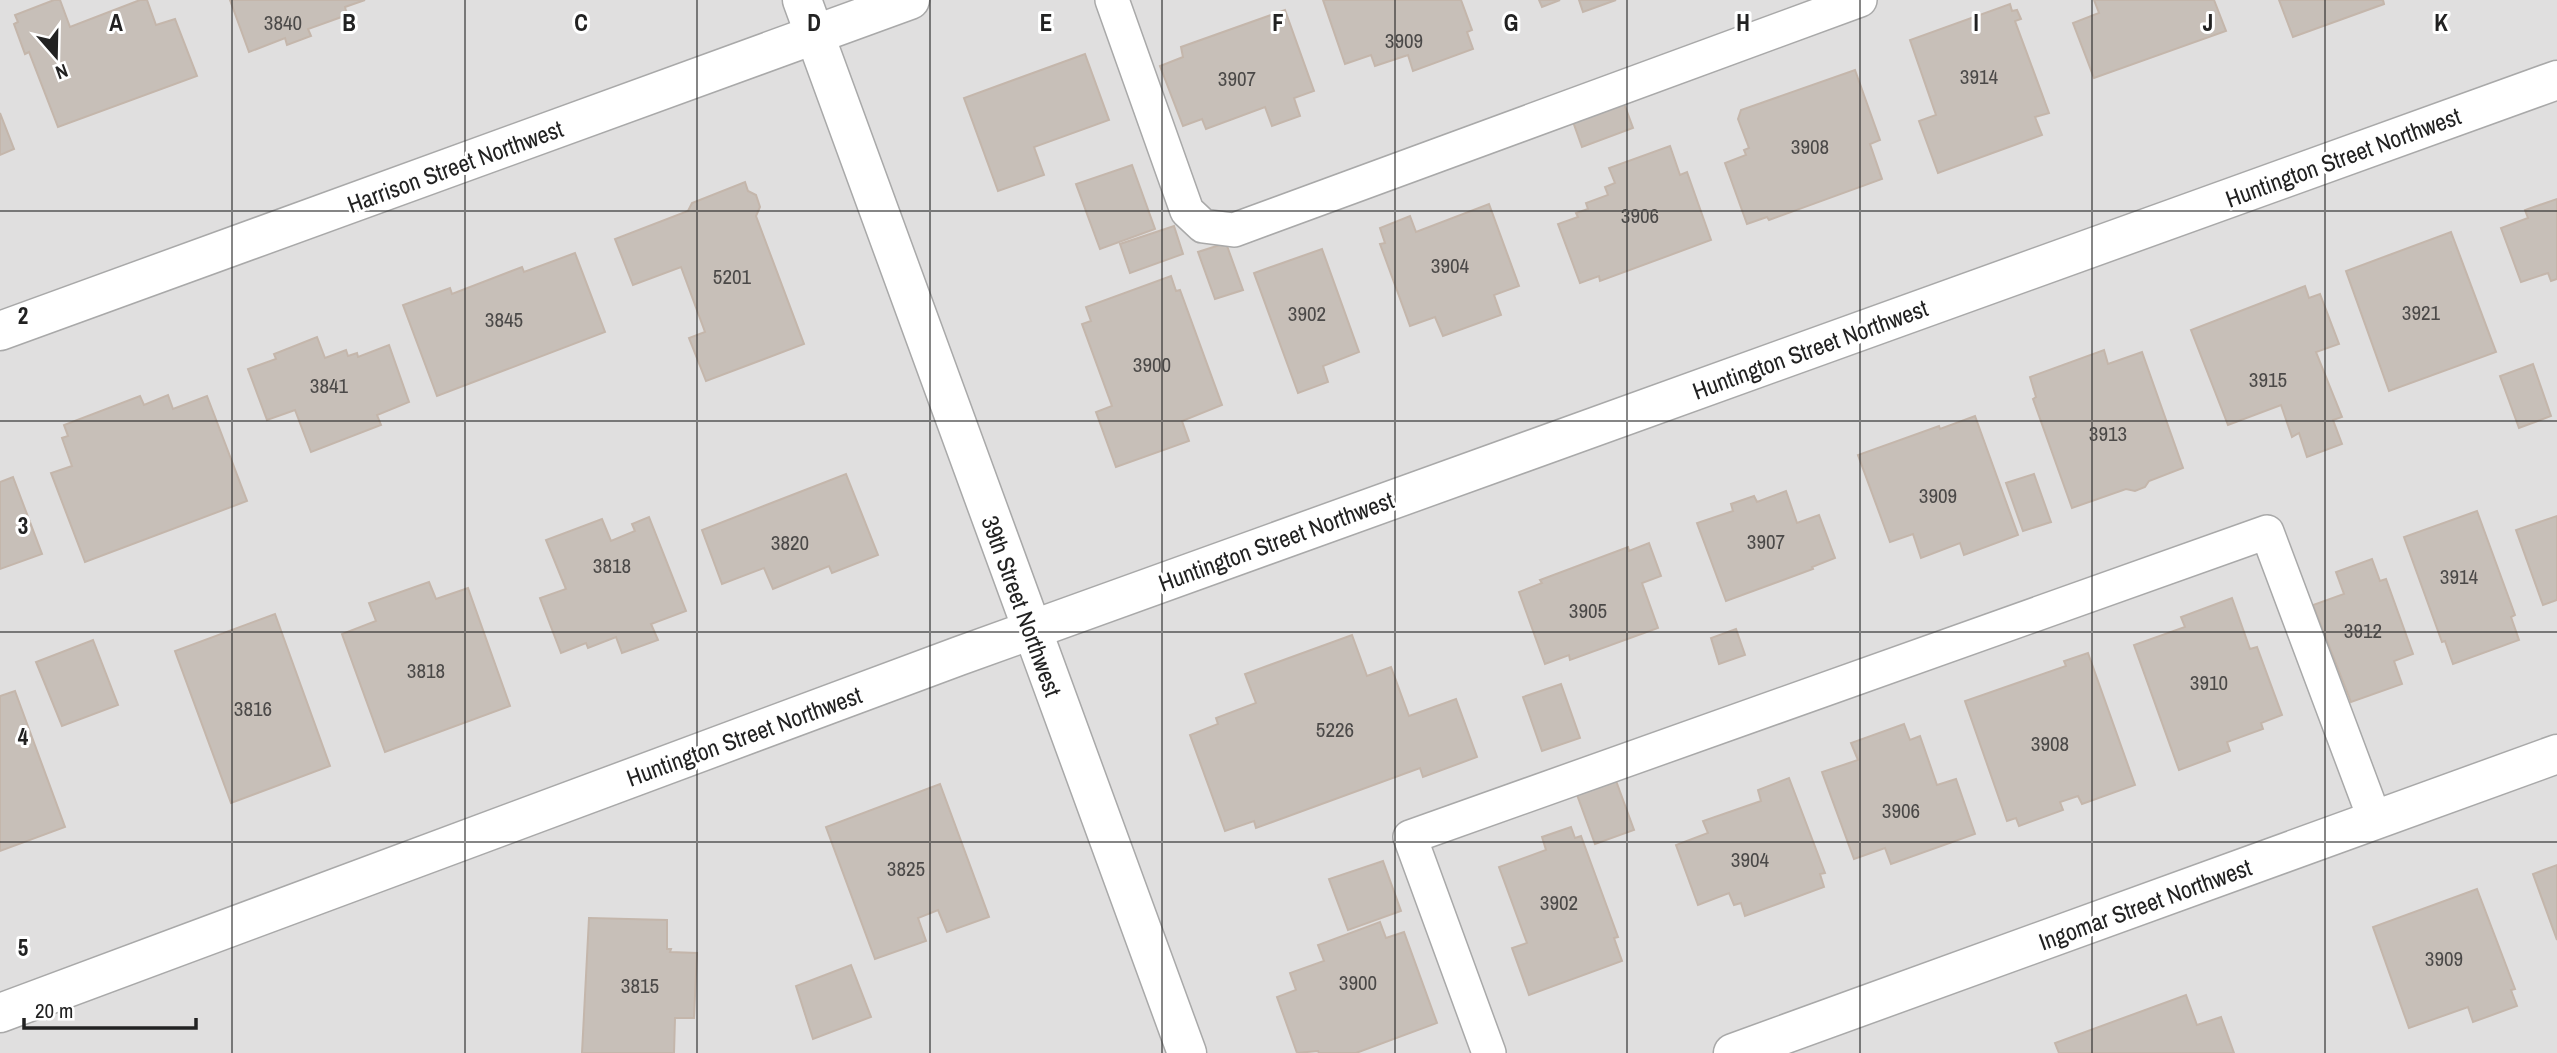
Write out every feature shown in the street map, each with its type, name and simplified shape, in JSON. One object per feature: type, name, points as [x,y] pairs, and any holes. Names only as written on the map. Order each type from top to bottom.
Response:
[{"type":"street","name":"Harrison Street Northwest","points":[[0,331],[809,17],[910,0]]},
{"type":"street","name":"39th Street Northwest","points":[[809,17],[1187,1053]]},
{"type":"street","name":"Huntington Street Northwest","points":[[0,1013],[1031,630],[2557,80]]},
{"type":"street","name":"Ingomar Street Northwest","points":[[1733,1053],[2557,754]]},
{"type":"lane","points":[[1112,0],[1187,211],[1203,226],[1234,230],[1860,0]]},
{"type":"lane","points":[[1489,1053],[1410,837],[2267,531],[2375,820]]},
{"type":"shaded area","points":[[0,0],[2557,0],[2557,1053],[0,1053]]},
{"type":"building","points":[[60,0],[70,27],[140,0],[147,0],[156,25],[175,19],[197,76],[58,127],[29,52],[25,54],[14,24],[18,22],[15,15]]},
{"type":"building","points":[[230,0],[365,0],[345,7],[347,15],[308,29],[311,36],[287,45],[285,38],[249,52]]},
{"type":"building","points":[[1323,0],[1461,0],[1472,30],[1467,32],[1473,49],[1413,71],[1408,55],[1375,66],[1371,55],[1345,64]]},
{"type":"building","points":[[1539,0],[1560,0],[1542,7]]},
{"type":"building","points":[[1579,0],[1616,0],[1583,12]]},
{"type":"building","points":[[2094,0],[2214,0],[2226,31],[2094,78],[2073,23],[2099,13]]},
{"type":"building","points":[[2279,0],[2383,0],[2384,4],[2293,37]]},
{"type":"building","points":[[2010,4],[2012,11],[2017,10],[2021,19],[2015,21],[2049,113],[2035,117],[2042,135],[1938,173],[1919,121],[1936,115],[1910,40]]},
{"type":"building","points":[[1285,10],[1314,91],[1294,98],[1300,116],[1272,126],[1265,107],[1206,129],[1202,119],[1183,126],[1160,66],[1183,57],[1181,47]]},
{"type":"building","points":[[1085,54],[1109,120],[1034,147],[1044,175],[998,191],[964,98]]},
{"type":"building","points":[[1855,70],[1880,140],[1870,144],[1882,179],[1769,220],[1767,217],[1747,224],[1725,163],[1746,155],[1744,150],[1749,148],[1738,119],[1741,110]]},
{"type":"building","points":[[1622,98],[1633,128],[1582,147],[1571,116]]},
{"type":"building","points":[[0,113],[14,149],[0,155]]},
{"type":"building","points":[[1670,146],[1680,175],[1687,172],[1711,240],[1600,281],[1599,276],[1580,283],[1558,224],[1578,217],[1576,213],[1588,209],[1586,203],[1608,195],[1605,187],[1615,183],[1609,168]]},
{"type":"building","points":[[1132,165],[1155,229],[1100,249],[1076,184]]},
{"type":"building","points":[[745,182],[748,191],[756,195],[760,207],[756,216],[804,344],[706,381],[689,338],[705,332],[681,267],[633,285],[615,239],[688,211],[692,203]]},
{"type":"building","points":[[2557,199],[2557,279],[2551,281],[2548,273],[2521,282],[2501,228],[2528,218],[2525,210]]},
{"type":"building","points":[[1489,204],[1519,286],[1494,295],[1501,315],[1443,336],[1435,317],[1410,326],[1380,244],[1385,243],[1380,228],[1410,216],[1416,232]]},
{"type":"building","points":[[1174,226],[1183,254],[1130,273],[1120,244]]},
{"type":"building","points":[[2451,232],[2496,352],[2389,391],[2346,271]]},
{"type":"building","points":[[1226,243],[1243,290],[1215,299],[1198,252]]},
{"type":"building","points":[[1322,249],[1359,352],[1323,366],[1328,382],[1298,393],[1254,273]]},
{"type":"building","points":[[575,253],[605,332],[437,396],[403,305],[450,288],[452,294],[522,267],[524,272]]},
{"type":"building","points":[[1171,276],[1176,291],[1180,290],[1222,405],[1182,421],[1189,441],[1116,467],[1096,412],[1112,406],[1082,324],[1091,321],[1086,307]]},
{"type":"building","points":[[2305,286],[2309,298],[2320,294],[2339,344],[2316,352],[2342,417],[2333,420],[2342,444],[2307,457],[2299,433],[2292,437],[2281,405],[2228,425],[2191,330]]},
{"type":"building","points":[[317,337],[325,358],[346,350],[348,356],[357,353],[358,357],[389,345],[409,402],[377,415],[381,425],[311,452],[295,410],[267,420],[248,369],[276,359],[274,354]]},
{"type":"building","points":[[2104,350],[2108,364],[2142,352],[2183,468],[2149,481],[2145,487],[2135,491],[2126,489],[2072,508],[2033,399],[2036,397],[2030,377]]},
{"type":"building","points":[[2533,364],[2551,416],[2519,428],[2500,376]]},
{"type":"building","points":[[168,395],[173,409],[207,396],[247,501],[85,562],[51,473],[72,466],[62,438],[68,436],[64,425],[140,396],[144,405]]},
{"type":"building","points":[[1975,416],[2018,535],[1964,555],[1960,543],[1921,558],[1913,534],[1890,542],[1858,455]]},
{"type":"building","points":[[846,474],[878,555],[832,573],[829,566],[773,589],[764,568],[722,584],[702,530]]},
{"type":"building","points":[[2034,474],[2051,522],[2023,531],[2006,483]]},
{"type":"building","points":[[13,477],[42,554],[0,569],[0,482]]},
{"type":"building","points":[[1786,491],[1797,523],[1819,515],[1835,558],[1812,567],[1813,569],[1726,601],[1697,523],[1733,511],[1731,504],[1754,496],[1757,502]]},
{"type":"building","points":[[2477,511],[2515,615],[2511,617],[2519,640],[2453,664],[2445,641],[2442,642],[2404,537]]},
{"type":"building","points":[[2557,516],[2557,600],[2543,605],[2516,530]]},
{"type":"building","points":[[649,517],[686,611],[651,624],[658,640],[622,653],[616,637],[588,648],[586,643],[561,653],[540,598],[566,589],[546,540],[602,519],[611,541],[635,531],[632,524]]},
{"type":"building","points":[[1649,543],[1661,576],[1642,583],[1658,628],[1570,660],[1569,655],[1545,664],[1519,592],[1542,583],[1540,580],[1628,547],[1629,551]]},
{"type":"building","points":[[2372,559],[2380,581],[2386,579],[2413,654],[2394,661],[2402,684],[2351,702],[2313,605],[2344,594],[2336,572]]},
{"type":"building","points":[[429,582],[436,599],[468,588],[510,706],[385,752],[342,634],[376,621],[369,603]]},
{"type":"building","points":[[2232,598],[2250,649],[2257,647],[2282,715],[2261,723],[2263,729],[2227,742],[2230,751],[2179,770],[2134,645],[2185,627],[2181,617]]},
{"type":"building","points":[[275,614],[330,766],[231,803],[175,651]]},
{"type":"building","points":[[1736,629],[1745,655],[1719,664],[1711,638]]},
{"type":"building","points":[[1352,635],[1367,676],[1391,667],[1409,716],[1456,699],[1477,757],[1423,777],[1420,768],[1256,828],[1254,821],[1225,831],[1190,735],[1218,724],[1216,718],[1256,703],[1245,674]]},
{"type":"building","points":[[93,640],[118,705],[62,726],[36,662]]},
{"type":"building","points":[[2088,653],[2135,785],[2082,804],[2078,796],[2060,802],[2063,810],[2019,826],[2016,818],[2007,821],[1965,701],[2066,666],[2064,661]]},
{"type":"building","points":[[1561,684],[1580,738],[1542,751],[1523,697]]},
{"type":"building","points":[[15,691],[65,827],[0,851],[0,696]]},
{"type":"building","points":[[1904,724],[1910,740],[1920,736],[1937,785],[1956,779],[1975,834],[1891,864],[1885,848],[1854,859],[1822,772],[1858,760],[1851,743]]},
{"type":"building","points":[[1615,778],[1634,830],[1595,844],[1576,792]]},
{"type":"building","points":[[1789,778],[1825,873],[1820,874],[1824,887],[1745,916],[1741,903],[1734,905],[1729,893],[1698,905],[1676,845],[1708,833],[1703,821],[1761,801],[1758,790]]},
{"type":"building","points":[[940,784],[989,917],[947,932],[938,910],[918,918],[926,941],[875,959],[826,827]]},
{"type":"building","points":[[1571,827],[1575,838],[1581,836],[1618,937],[1614,938],[1622,961],[1529,995],[1512,948],[1527,943],[1499,867],[1546,850],[1542,837]]},
{"type":"building","points":[[1383,861],[1401,911],[1348,930],[1329,879]]},
{"type":"building","points":[[2557,865],[2557,940],[2533,874]]},
{"type":"building","points":[[2477,889],[2515,989],[2511,990],[2517,1006],[2473,1022],[2468,1007],[2409,1028],[2373,927]]},
{"type":"building","points":[[589,918],[667,920],[667,949],[671,949],[670,952],[697,953],[694,1018],[675,1018],[674,1053],[582,1053]]},
{"type":"building","points":[[1380,922],[1386,938],[1404,932],[1437,1023],[1356,1053],[1297,1053],[1277,997],[1296,990],[1290,973],[1324,961],[1318,945]]},
{"type":"building","points":[[851,965],[871,1017],[813,1039],[796,986]]},
{"type":"building","points":[[2186,995],[2197,1025],[2221,1017],[2234,1053],[2059,1053],[2055,1043]]}]
